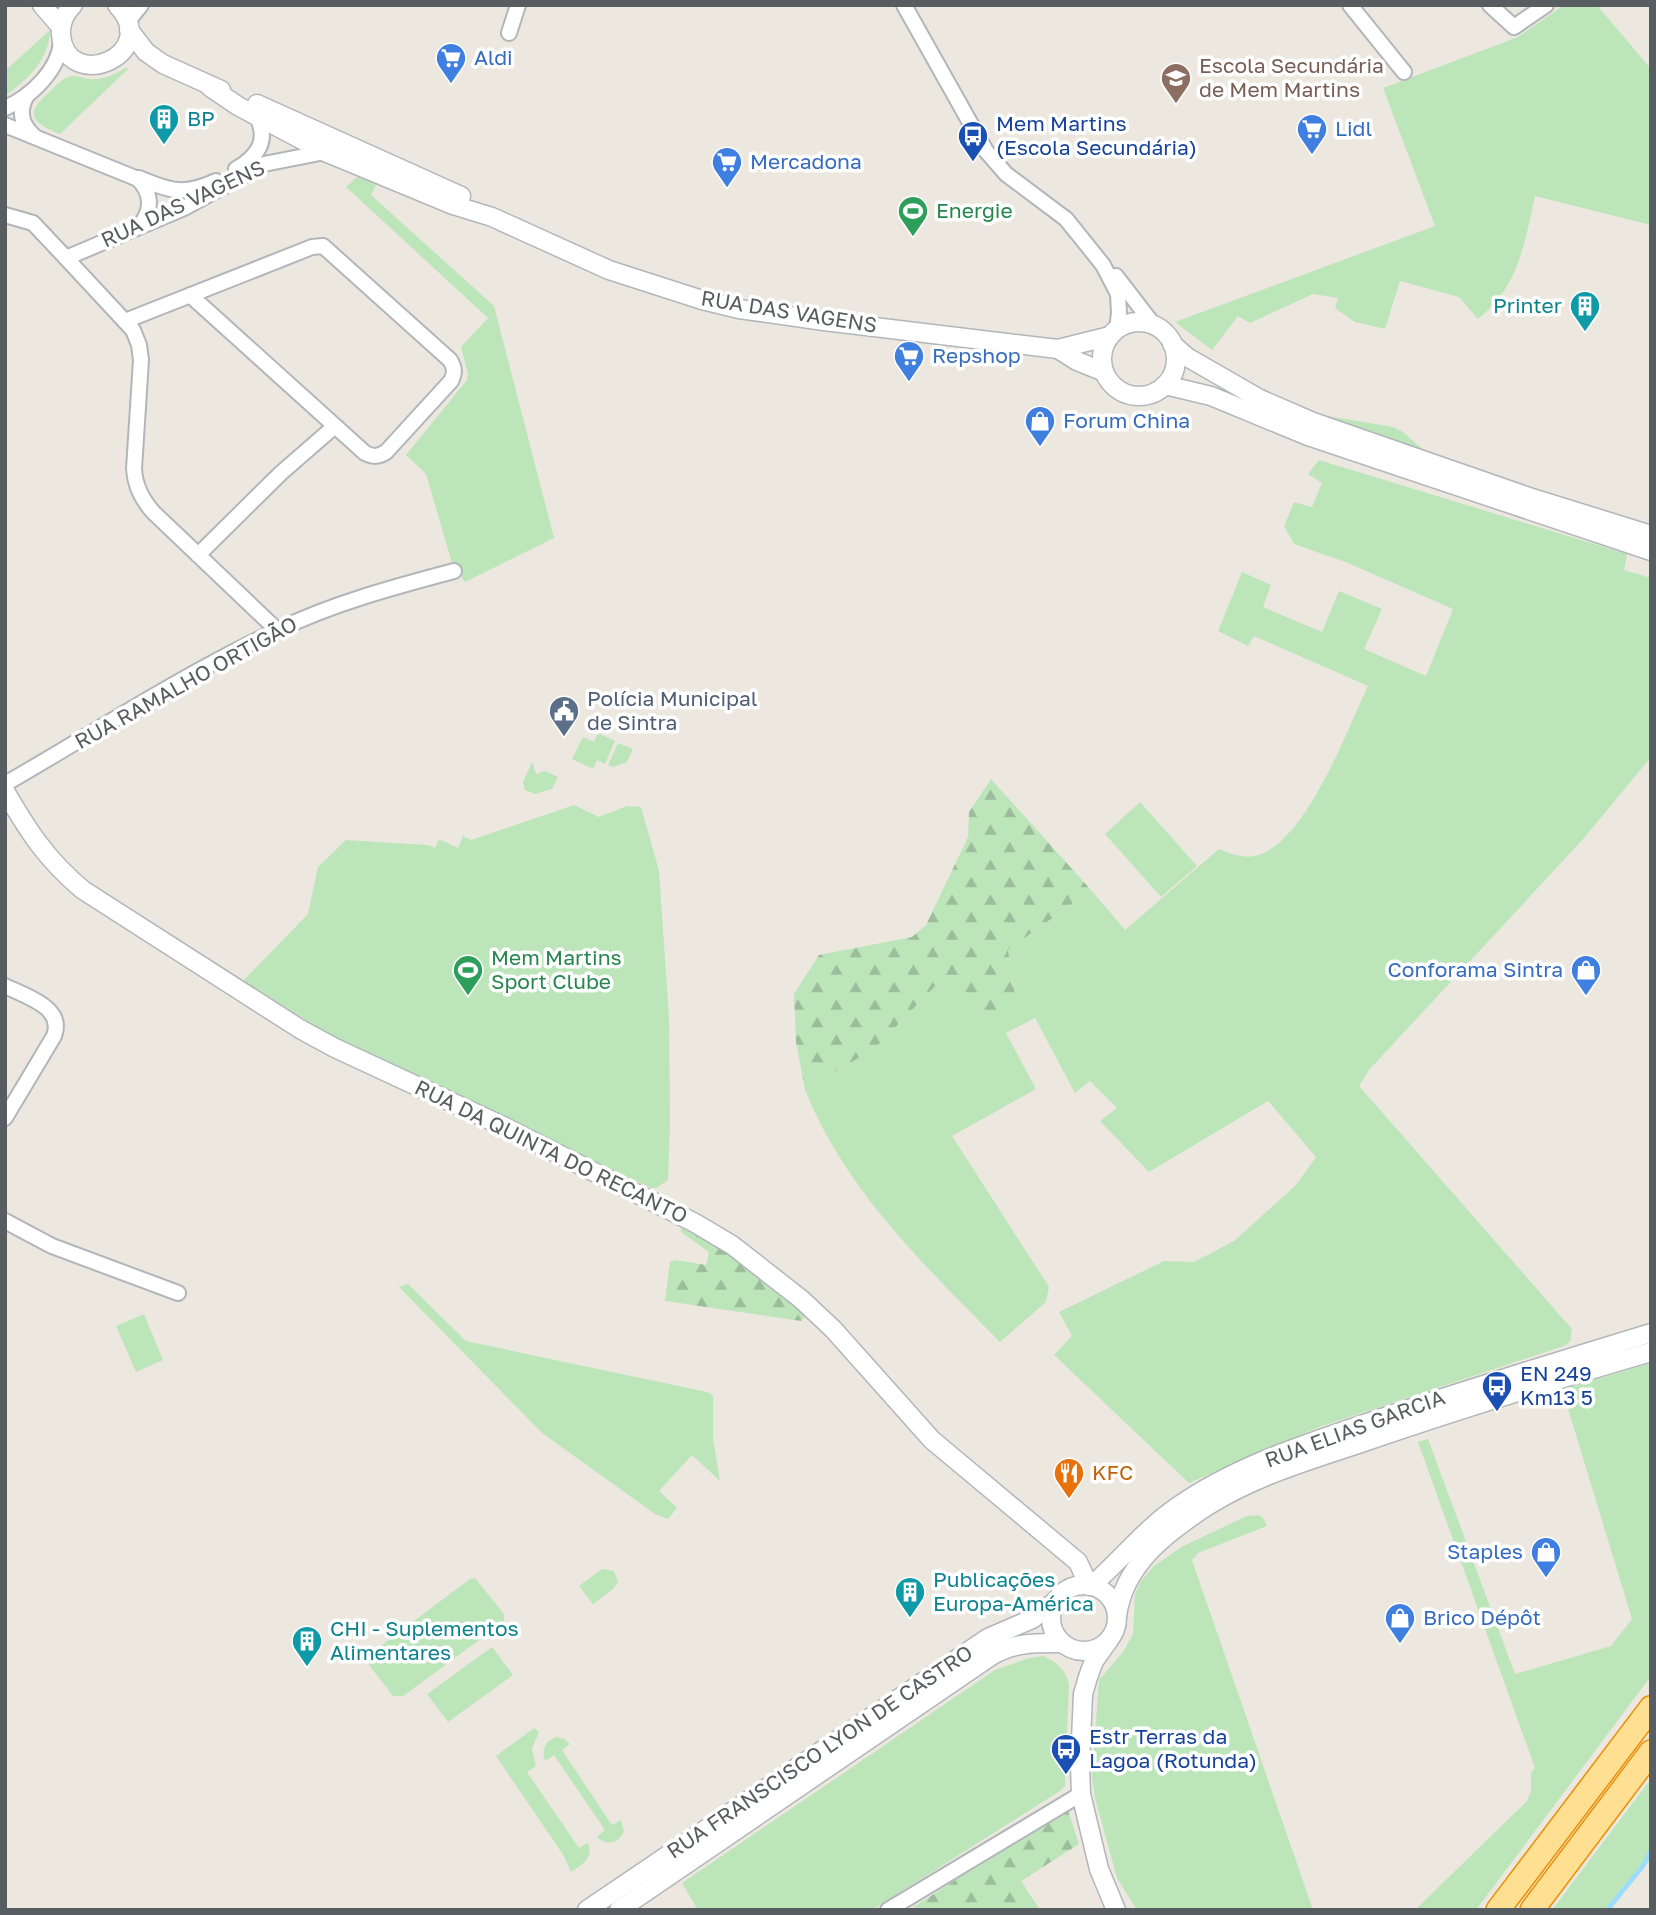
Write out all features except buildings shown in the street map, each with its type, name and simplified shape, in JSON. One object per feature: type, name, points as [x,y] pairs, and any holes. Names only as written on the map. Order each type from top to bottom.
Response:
[{"type":"highway","points":[[1498,1910],[1651,1708]]},
{"type":"highway","points":[[1532,1910],[1651,1752]]},
{"type":"street","points":[[42,5],[61,33],[65,48],[81,62]]},
{"type":"street","points":[[5,108],[30,92],[59,59],[64,17],[73,5]]},
{"type":"street","points":[[117,5],[146,52],[163,64],[210,86],[257,117],[325,152]]},
{"type":"street","points":[[112,61],[125,47],[129,26],[141,5]]},
{"type":"street","points":[[509,33],[517,5]]},
{"type":"street","points":[[904,5],[986,151],[1006,173],[1066,219],[1103,265],[1117,277],[1153,324],[1169,337],[1175,354],[1172,376],[1152,394],[1127,394],[1116,388],[1104,372],[1104,347],[1114,332],[1119,313],[1118,293],[1103,265]]},
{"type":"street","points":[[1350,5],[1404,72]]},
{"type":"street","points":[[1490,5],[1514,27],[1546,5]]},
{"type":"street","points":[[50,71],[81,62],[102,65],[128,57],[163,64]]},
{"type":"street","name":"RUA DAS VAGENS","points":[[210,86],[247,99],[462,196],[492,217]]},
{"type":"street","points":[[30,92],[23,104],[22,118],[28,131],[35,137]]},
{"type":"street","name":"RUA DAS VAGENS","points":[[5,125],[166,189],[179,191],[196,189],[213,182],[254,157],[262,141],[261,124],[257,117]]},
{"type":"street","name":"RUA DAS VAGENS","points":[[66,258],[184,208],[264,164],[325,152],[453,205],[492,217],[609,270],[702,300],[739,309],[1058,349],[1104,372]]},
{"type":"street","points":[[131,175],[144,184],[150,198],[148,214],[139,226],[132,230]]},
{"type":"street","points":[[5,215],[29,221],[37,226],[137,337],[141,353],[134,463],[136,484],[147,506],[277,630]]},
{"type":"street","points":[[125,321],[190,295],[312,247],[323,246],[450,360],[454,374],[451,381],[386,452],[371,457],[190,295]]},
{"type":"street","points":[[1114,332],[1132,323],[1153,324]]},
{"type":"street","name":"RUA DAS VAGENS","points":[[1058,349],[1114,332]]},
{"type":"street","points":[[1172,344],[1187,357],[1311,429],[1651,551]]},
{"type":"street","points":[[1165,385],[1211,396],[1651,535]]},
{"type":"street","points":[[198,555],[335,426]]},
{"type":"street","name":"RUA RAMALHO ORTIGÃO","points":[[5,784],[202,669],[277,630],[357,598],[454,570]]},
{"type":"street","name":"RUA DA QUINTA DO RECANTO","points":[[5,790],[34,841],[53,863],[83,890],[300,1029],[505,1127],[695,1223],[768,1271],[833,1329],[932,1440],[1074,1558],[1090,1586]]},
{"type":"street","points":[[5,986],[45,1007],[55,1020],[54,1036],[5,1118]]},
{"type":"street","points":[[5,1221],[52,1246],[178,1293]]},
{"type":"street","name":"RUA ELIAS GARCIA","points":[[1090,1586],[1176,1507],[1252,1466],[1328,1436],[1430,1401],[1651,1333]]},
{"type":"street","name":"RUA ELIAS GARCIA","points":[[1117,1616],[1122,1591],[1136,1566],[1177,1527],[1238,1489],[1402,1428],[1651,1352]]},
{"type":"street","points":[[1115,1910],[1099,1869],[1080,1794],[1083,1694],[1079,1665],[1052,1627],[1052,1609],[1074,1574],[1074,1558],[1091,1566],[1105,1565],[1124,1556]]},
{"type":"street","points":[[1062,1595],[1077,1586],[1090,1586],[1107,1594],[1117,1616],[1114,1632],[1094,1661],[1083,1694]]},
{"type":"street","name":"RUA FRANSCISCO LYON DE CASTRO","points":[[587,1910],[988,1638],[1032,1619],[1062,1595]]},
{"type":"street","points":[[1064,1644],[1077,1651],[1086,1652],[1110,1640]]},
{"type":"street","name":"RUA FRANSCISCO LYON DE CASTRO","points":[[619,1910],[991,1656],[1015,1645],[1064,1644]]},
{"type":"street","points":[[888,1910],[1080,1794]]},
{"type":"green space","points":[[1564,5],[1597,5],[1651,69],[1651,225],[1535,196],[1518,264],[1503,293],[1478,319],[1459,297],[1400,281],[1385,329],[1355,322],[1335,308],[1338,298],[1313,294],[1250,323],[1238,316],[1212,350],[1175,322],[1435,226],[1383,88],[1518,37]]},
{"type":"green space","points":[[50,30],[46,50],[36,68],[5,96],[5,71]]},
{"type":"green space","points":[[129,68],[60,134],[44,127],[35,119],[35,108],[39,102],[65,78],[73,76],[99,79]]},
{"type":"green space","points":[[357,177],[377,182],[371,195],[494,306],[554,538],[465,582],[452,563],[426,474],[406,455],[467,380],[461,347],[488,318],[346,187]]},
{"type":"green space","points":[[1327,416],[1393,427],[1403,432],[1427,453],[1327,419]]},
{"type":"green space","points":[[1319,460],[1627,554],[1624,570],[1651,578],[1651,757],[1585,837],[1369,1070],[1359,1086],[1572,1329],[1570,1342],[1319,1427],[1189,1483],[1054,1355],[1072,1336],[1059,1312],[1164,1261],[1194,1262],[1234,1241],[1296,1185],[1316,1157],[1268,1101],[1149,1172],[1100,1121],[1117,1108],[1090,1081],[1075,1093],[1035,1018],[1006,1033],[1036,1089],[952,1136],[1049,1287],[1046,1302],[1000,1342],[916,1255],[865,1194],[822,1127],[805,1090],[875,1048],[944,977],[958,978],[981,1020],[1015,997],[1008,950],[1091,890],[1125,930],[1219,849],[1240,856],[1256,856],[1278,843],[1295,826],[1324,780],[1368,686],[1254,636],[1248,646],[1218,631],[1242,572],[1271,585],[1263,607],[1322,632],[1339,591],[1382,609],[1364,649],[1426,676],[1453,609],[1348,563],[1294,544],[1284,526],[1294,502],[1312,507],[1322,483],[1308,474]]},
{"type":"green space","points":[[598,733],[615,741],[605,764],[597,760],[593,769],[572,759],[583,737],[594,742]]},
{"type":"green space","points":[[618,743],[633,749],[627,762],[613,767],[608,765]]},
{"type":"green space","points":[[532,762],[536,774],[545,771],[558,777],[552,789],[535,794],[525,790],[523,782]]},
{"type":"green space","points":[[991,779],[1091,890],[1008,950],[1015,997],[1009,1013],[981,1020],[958,979],[944,977],[875,1048],[805,1090],[796,1042],[794,994],[819,955],[912,937],[926,925],[968,837],[969,812]]},
{"type":"green space","points":[[1140,802],[1197,866],[1161,897],[1105,834]]},
{"type":"green space","name":"Mem Martins Sport Clube","points":[[574,805],[599,817],[627,806],[641,807],[659,871],[669,1018],[670,1123],[668,1180],[656,1188],[651,1188],[335,1038],[243,981],[308,914],[318,867],[346,840],[428,845],[435,848],[439,839],[458,848],[463,836],[471,840]]},
{"type":"green space","points":[[682,1226],[728,1253],[806,1315],[801,1321],[665,1301],[670,1262],[676,1260],[706,1265],[709,1252],[681,1232]]},
{"type":"green space","points":[[408,1284],[466,1341],[707,1392],[713,1396],[713,1438],[720,1481],[692,1455],[659,1491],[677,1508],[668,1519],[655,1514],[542,1433],[399,1287]]},
{"type":"green space","points":[[144,1314],[163,1360],[136,1372],[116,1326]]},
{"type":"green space","points":[[1651,1363],[1651,1676],[1476,1910],[1415,1910],[1526,1802],[1531,1792],[1531,1773],[1535,1768],[1418,1442],[1428,1439],[1515,1674],[1611,1646],[1632,1619],[1562,1389]]},
{"type":"green space","points":[[1258,1515],[1267,1526],[1198,1553],[1192,1560],[1313,1910],[1137,1910],[1117,1878],[1095,1798],[1092,1776],[1099,1680],[1123,1652],[1133,1634],[1135,1594],[1141,1581],[1154,1566],[1183,1546],[1247,1516]]},
{"type":"green space","points":[[602,1569],[614,1571],[618,1582],[593,1604],[579,1586]]},
{"type":"green space","points":[[475,1578],[504,1614],[504,1622],[403,1696],[393,1696],[369,1665],[370,1654],[470,1579]]},
{"type":"green space","points":[[492,1647],[513,1675],[448,1722],[427,1694]]},
{"type":"green space","points":[[1043,1656],[1060,1667],[1069,1684],[1065,1786],[1060,1791],[872,1910],[698,1910],[682,1883],[995,1670]]},
{"type":"green space","points":[[534,1728],[539,1732],[532,1749],[536,1766],[527,1772],[579,1848],[588,1843],[588,1857],[571,1872],[564,1856],[496,1756]]},
{"type":"green space","points":[[557,1737],[570,1744],[562,1750],[612,1825],[621,1820],[624,1831],[616,1841],[604,1842],[597,1837],[605,1830],[554,1755],[545,1761],[545,1746]]},
{"type":"green space","points":[[1651,1779],[1651,1859],[1610,1910],[1552,1910]]},
{"type":"green space","points":[[1067,1807],[1079,1844],[1021,1881],[1040,1910],[916,1910],[914,1907]]},
{"type":"waterway","points":[[1607,1910],[1643,1866],[1651,1851]]},
{"type":"place","name":"Aldi","points":[[451,85]]},
{"type":"place","name":"Escola Secundária de Mem Martins","points":[[1176,105]]},
{"type":"place","name":"BP","points":[[164,146]]},
{"type":"place","name":"Lidl","points":[[1312,156]]},
{"type":"place","name":"Mem Martins (Escola Secundária)","points":[[973,163]]},
{"type":"place","name":"Mercadona","points":[[727,189]]},
{"type":"place","name":"Energie","points":[[913,238]]},
{"type":"place","name":"Printer","points":[[1585,333]]},
{"type":"place","name":"Repshop","points":[[909,383]]},
{"type":"place","name":"Forum China","points":[[1040,448]]},
{"type":"place","name":"Polícia Municipal de Sintra","points":[[564,738]]},
{"type":"place","name":"Mem Martins Sport Clube","points":[[468,997]]},
{"type":"place","name":"Conforama Sintra","points":[[1586,997]]},
{"type":"place","name":"EN 249 Km13 5","points":[[1497,1413]]},
{"type":"place","name":"KFC","points":[[1069,1500]]},
{"type":"place","name":"Staples","points":[[1546,1579]]},
{"type":"place","name":"Publicações Europa-América","points":[[910,1619]]},
{"type":"place","name":"Brico Dépôt","points":[[1400,1645]]},
{"type":"place","name":"CHI - Suplementos Alimentares","points":[[307,1668]]},
{"type":"place","name":"Estr Terras da Lagoa (Rotunda)","points":[[1066,1776]]}]
